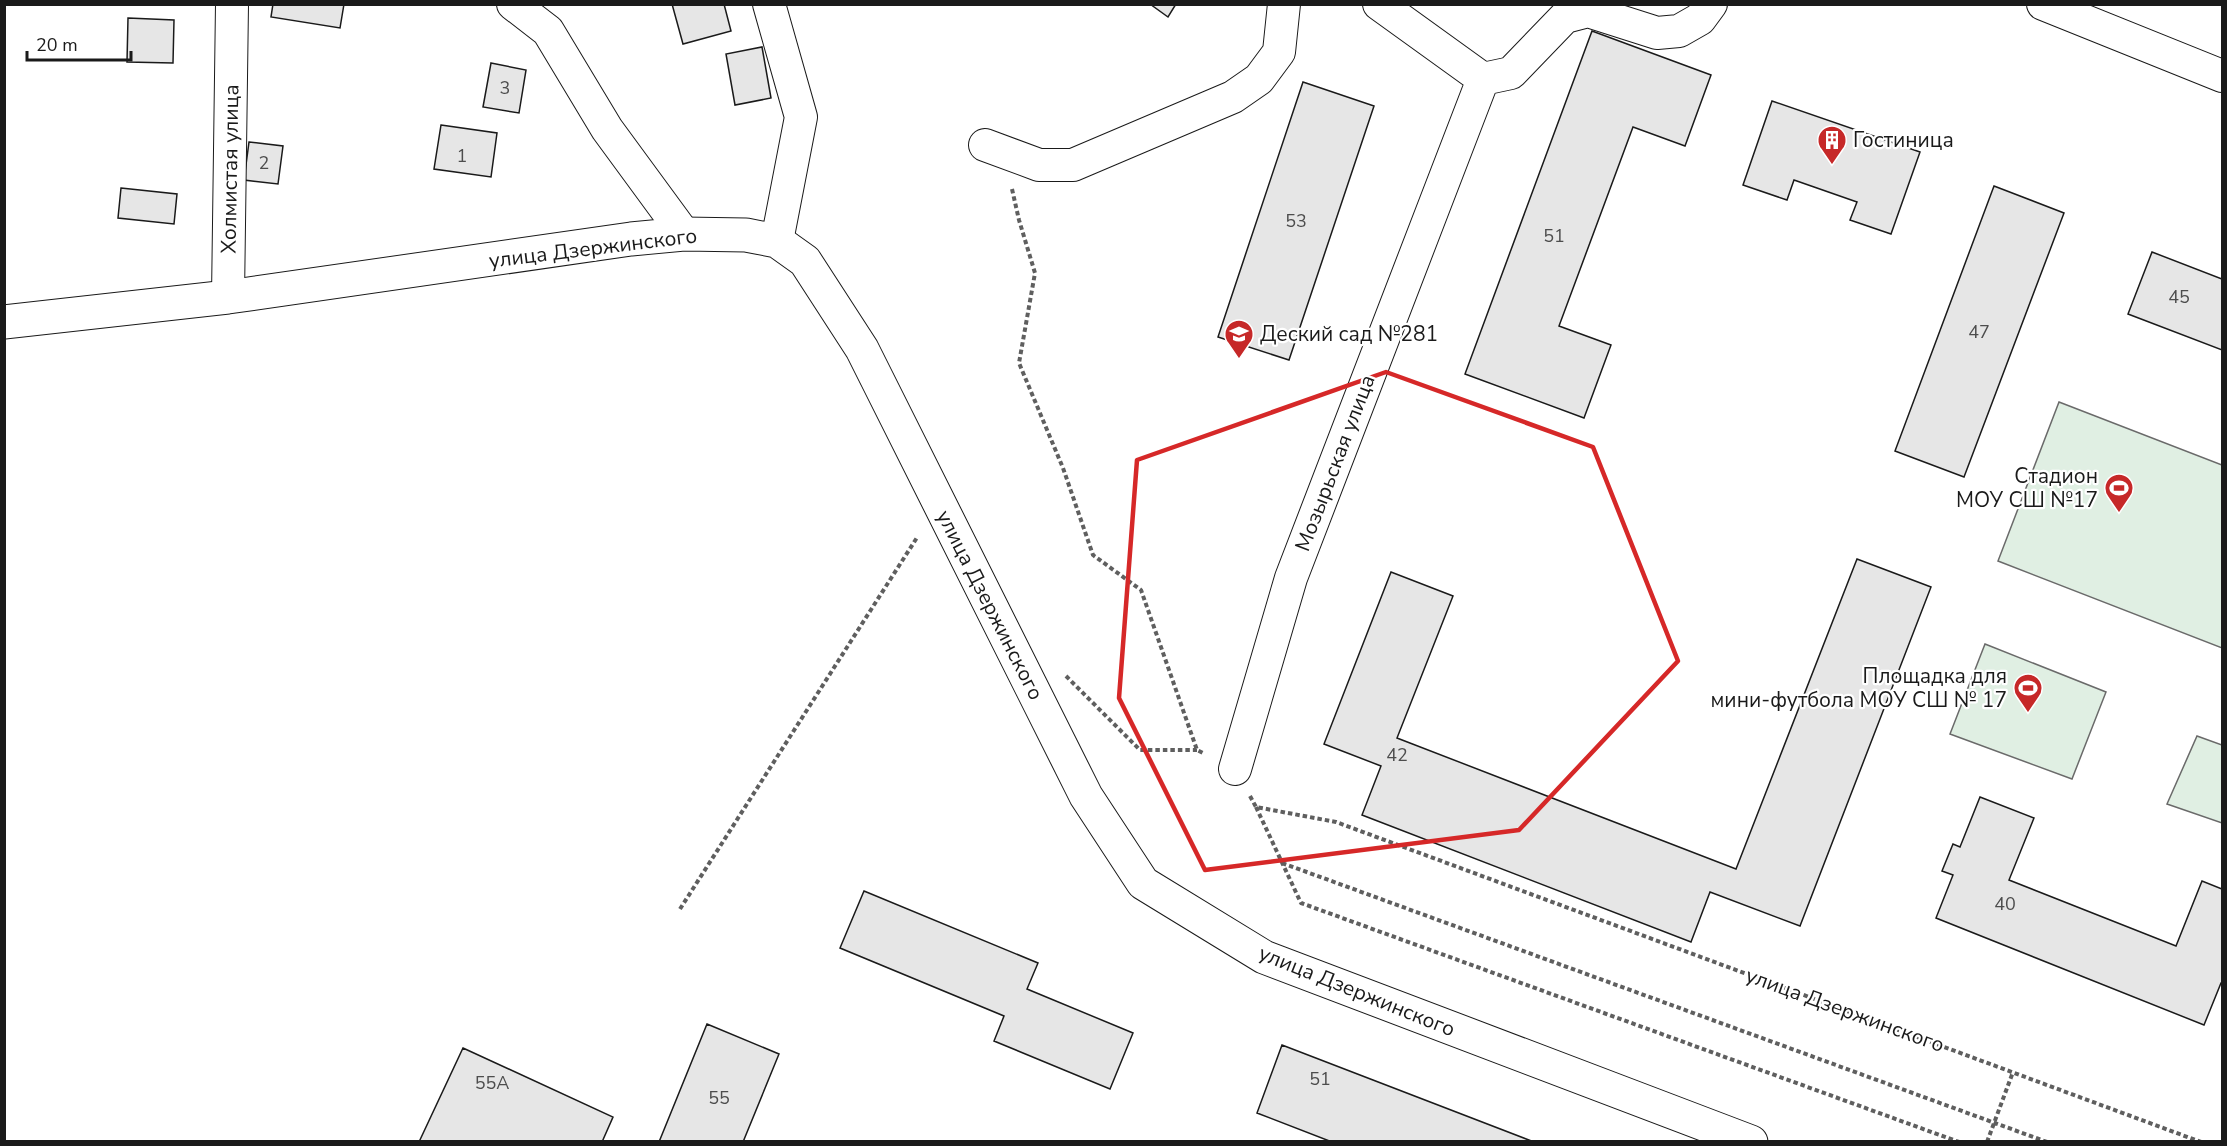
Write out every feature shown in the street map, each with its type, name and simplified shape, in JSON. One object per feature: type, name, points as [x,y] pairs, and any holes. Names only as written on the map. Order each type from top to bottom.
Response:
[{"type":"street","name":"Холмистая улица","points":[[228,297],[232,4]]},
{"type":"street","points":[[513,4],[548,31],[607,129],[684,234]]},
{"type":"street","points":[[769,4],[801,117],[777,240]]},
{"type":"street","points":[[994,149],[1039,165],[1073,165],[1233,97],[1259,79],[1279,52],[1284,4]]},
{"type":"street","points":[[1379,4],[1483,79],[1511,73],[1565,17],[1588,11],[1657,33],[1679,31],[1700,19],[1711,4]]},
{"type":"street","points":[[2043,4],[2223,76]]},
{"type":"street","name":"Мозырьская улица","points":[[1235,769],[1291,578],[1483,79]]},
{"type":"street","name":"улица Дзержинского","points":[[4,322],[228,297],[631,239],[684,234],[746,235],[777,240],[805,261],[862,349],[1086,796],[1143,883],[1264,957],[1751,1142]]},
{"type":"path","points":[[994,149],[1035,273],[1019,363],[1063,468],[1093,555],[1141,590],[1197,750]]},
{"type":"path","points":[[680,909],[939,503]]},
{"type":"path","points":[[1066,675],[1140,750],[1197,750],[1235,769],[1256,807],[1301,903],[1959,1142]]},
{"type":"path","name":"улица Дзержинского","points":[[1256,807],[1336,822],[2201,1142]]},
{"type":"path","points":[[1282,863],[2047,1142]]},
{"type":"path","points":[[1987,1142],[2013,1072]]},
{"type":"highlighted area","points":[[1386,372],[1593,447],[1678,661],[1519,830],[1205,870],[1119,698],[1137,460]]},
{"type":"green space","name":"Стадион МОУ СШ №17","points":[[2059,402],[2222,465],[2222,648],[1998,561]]},
{"type":"green space","name":"Площадка для мини-футбола МОУ СШ № 17","points":[[1985,644],[2106,692],[2072,779],[1950,734]]},
{"type":"green space","points":[[2197,736],[2222,745],[2222,823],[2167,804]]},
{"type":"building","points":[[273,4],[344,4],[340,28],[271,17]]},
{"type":"building","points":[[672,4],[724,4],[731,31],[683,44]]},
{"type":"building","points":[[1150,4],[1176,4],[1168,17]]},
{"type":"building","points":[[128,18],[174,20],[173,63],[127,62]]},
{"type":"building","points":[[1592,31],[1711,75],[1685,146],[1633,127],[1559,326],[1611,345],[1584,418],[1465,374]]},
{"type":"building","points":[[762,47],[771,98],[735,105],[726,54]]},
{"type":"building","points":[[491,63],[526,70],[519,113],[483,107]]},
{"type":"building","points":[[1303,82],[1374,106],[1289,360],[1218,337]]},
{"type":"building","name":"Гостиница","points":[[1772,101],[1920,152],[1891,234],[1850,220],[1857,202],[1794,180],[1787,200],[1743,185]]},
{"type":"building","points":[[441,125],[497,133],[491,177],[434,169]]},
{"type":"building","points":[[249,142],[283,146],[278,184],[244,180]]},
{"type":"building","points":[[1994,186],[2064,213],[1964,477],[1895,451]]},
{"type":"building","points":[[121,188],[177,194],[174,224],[118,218]]},
{"type":"building","points":[[2152,252],[2222,279],[2222,350],[2128,314]]},
{"type":"building","points":[[1857,559],[1931,587],[1800,926],[1710,892],[1691,942],[1362,815],[1381,766],[1324,744],[1391,572],[1453,596],[1397,738],[1736,869]]},
{"type":"building","points":[[1980,797],[2034,818],[2009,880],[2176,946],[2202,881],[2222,889],[2222,983],[2204,1025],[1936,918],[1953,875],[1942,871],[1953,844],[1960,847]]},
{"type":"building","points":[[864,891],[1038,963],[1027,989],[1133,1033],[1110,1089],[994,1041],[1004,1016],[840,948]]},
{"type":"building","points":[[707,1024],[779,1054],[743,1142],[659,1142]]},
{"type":"building","points":[[1282,1045],[1534,1142],[1332,1142],[1257,1113]]},
{"type":"building","points":[[463,1048],[613,1117],[602,1142],[419,1142]]},
{"type":"place","name":"Гостиница","points":[[1832,166]]},
{"type":"place","name":"Деский сад №281","points":[[1239,360]]},
{"type":"place","name":"Стадион МОУ СШ №17","points":[[2119,514]]},
{"type":"place","name":"Площадка для мини-футбола МОУ СШ № 17","points":[[2028,714]]}]
